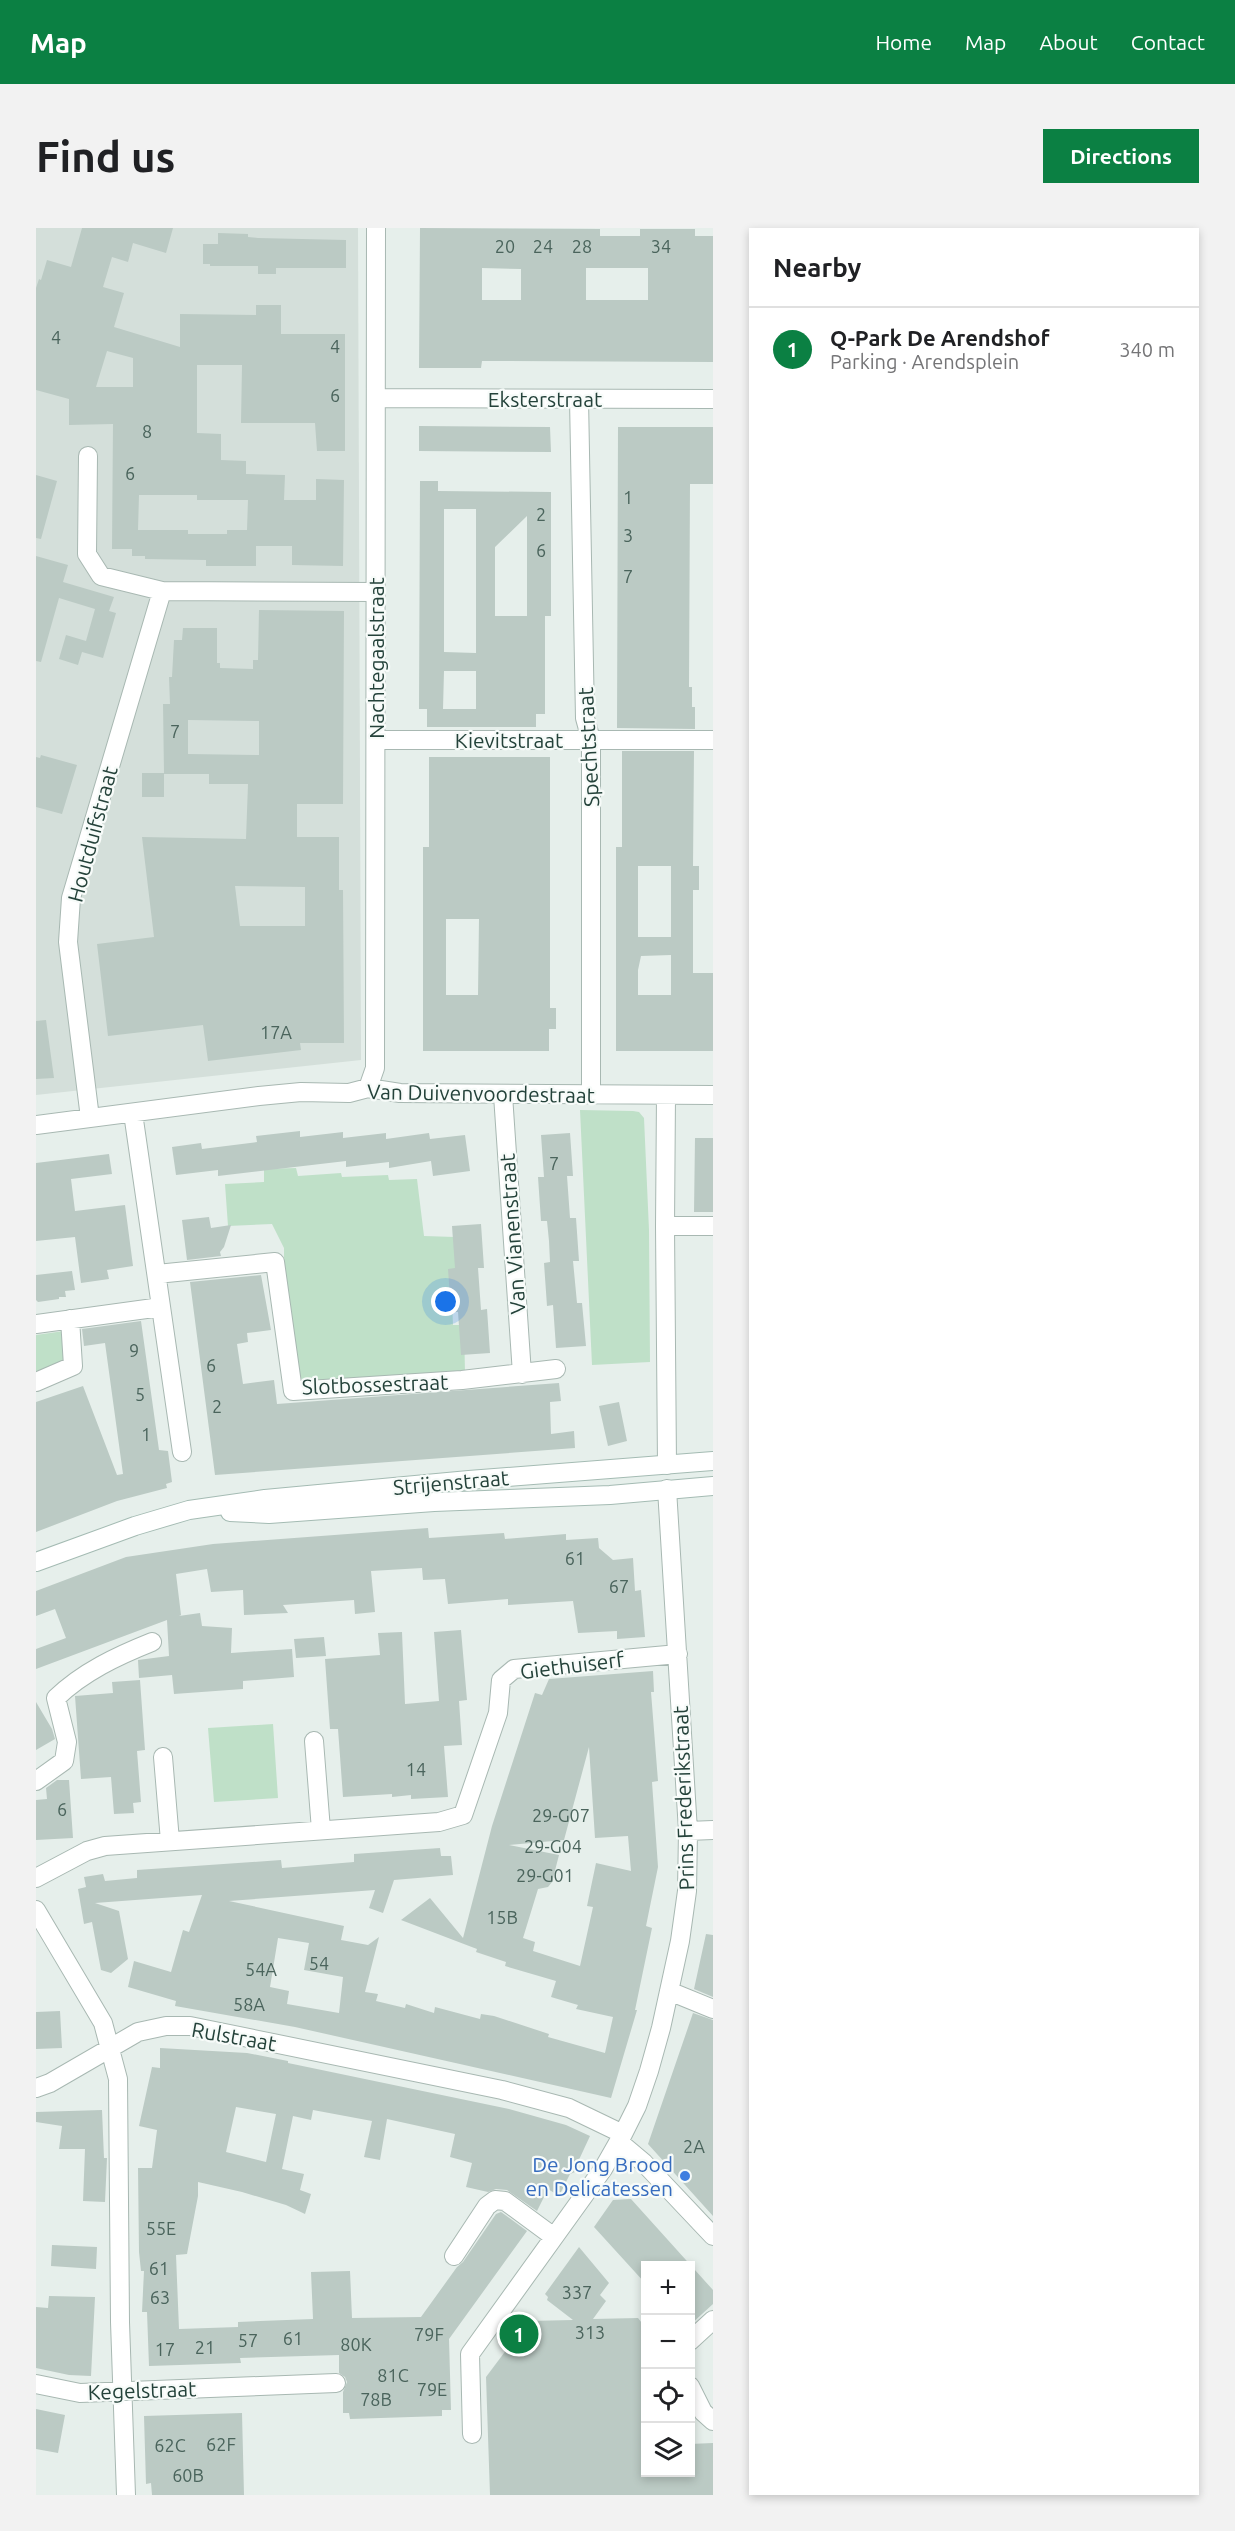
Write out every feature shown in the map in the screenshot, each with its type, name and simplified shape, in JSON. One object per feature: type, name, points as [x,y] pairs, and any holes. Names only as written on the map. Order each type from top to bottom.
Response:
[{"type":"street","name":"Nachtegaalstraat","points":[[368,1088],[375,1068],[376,228]]},
{"type":"street","name":"Eksterstraat","points":[[377,398],[713,399]]},
{"type":"street","name":"Spechtstraat","points":[[579,399],[585,718],[591,740],[591,1095]]},
{"type":"street","points":[[88,456],[87,554],[101,576],[162,591],[376,592]]},
{"type":"street","name":"Houtduifstraat","points":[[90,1118],[69,942],[71,898],[162,591]]},
{"type":"street","name":"Kievitstraat","points":[[376,740],[713,740]]},
{"type":"street","name":"Van Duivenvoordestraat","points":[[36,1125],[259,1096],[301,1092],[349,1093],[368,1088],[400,1093],[713,1095]]},
{"type":"street","name":"Van Vianenstraat","points":[[503,1095],[522,1374]]},
{"type":"street","points":[[666,1095],[667,1465]]},
{"type":"street","points":[[132,1113],[182,1452]]},
{"type":"street","points":[[665,1226],[713,1226]]},
{"type":"street","name":"Slotbossestraat","points":[[157,1274],[275,1262],[293,1391],[522,1374]]},
{"type":"street","points":[[36,1324],[161,1307]]},
{"type":"street","points":[[36,1382],[74,1366],[70,1319]]},
{"type":"street","points":[[522,1374],[556,1369]]},
{"type":"street","name":"Strijenstraat","points":[[36,1562],[135,1526],[189,1510],[265,1499],[378,1488],[713,1461]]},
{"type":"street","name":"Prins Frederikstraat","points":[[472,2433],[470,2354],[603,2169],[621,2138],[637,2106],[649,2071],[669,1991],[687,1891],[688,1831],[667,1465]]},
{"type":"street","name":"Strijenstraat","points":[[189,1510],[269,1514],[434,1502],[610,1495],[713,1486]]},
{"type":"street","points":[[36,1781],[64,1761],[67,1742],[56,1698],[69,1685],[117,1656],[153,1642]]},
{"type":"street","name":"Giethuiserf","points":[[36,1878],[87,1851],[105,1846],[439,1822],[463,1815],[498,1713],[501,1680],[514,1669],[678,1654]]},
{"type":"street","points":[[314,1741],[321,1830]]},
{"type":"street","points":[[163,1757],[170,1841]]},
{"type":"street","points":[[688,1831],[713,1830]]},
{"type":"street","points":[[36,1910],[103,2023],[118,2079],[120,2322],[126,2495]]},
{"type":"street","points":[[669,1991],[713,2009]]},
{"type":"street","name":"Rulstraat","points":[[36,2088],[50,2083],[138,2032],[166,2026],[190,2026],[502,2090],[569,2108],[621,2138],[713,2236]]},
{"type":"street","points":[[454,2256],[488,2206],[495,2200],[505,2201],[554,2237]]},
{"type":"street","points":[[695,2336],[713,2320]]},
{"type":"street","name":"Kegelstraat","points":[[36,2384],[80,2393],[336,2383]]},
{"type":"street","points":[[695,2396],[703,2412],[713,2421]]},
{"type":"shaded area","points":[[36,228],[358,228],[361,1060],[36,1095]]},
{"type":"green space","points":[[580,1110],[633,1111],[639,1112],[644,1118],[649,1230],[650,1362],[592,1365]]},
{"type":"green space","points":[[296,1168],[298,1176],[341,1173],[342,1177],[388,1175],[389,1180],[417,1179],[424,1236],[455,1237],[457,1277],[451,1277],[453,1325],[464,1325],[465,1373],[311,1381],[299,1378],[284,1278],[284,1248],[272,1224],[228,1226],[225,1184],[264,1182],[264,1169]]},
{"type":"green space","points":[[64,1331],[65,1363],[36,1377],[36,1335]]},
{"type":"green space","points":[[273,1724],[278,1798],[214,1802],[208,1728]]},
{"type":"building","points":[[82,228],[173,228],[166,253],[133,243],[128,262],[112,257],[103,287],[124,293],[114,327],[180,347],[180,314],[256,315],[256,305],[281,305],[281,334],[345,334],[345,451],[317,451],[315,423],[241,423],[242,365],[197,365],[197,433],[221,434],[221,460],[246,461],[246,474],[285,475],[284,500],[316,500],[316,479],[344,480],[343,566],[292,565],[292,546],[256,546],[256,566],[206,566],[206,560],[145,559],[145,556],[132,556],[132,549],[112,549],[113,424],[69,425],[69,399],[36,390],[36,288],[47,260],[71,267]],"holes":[[[107,351],[133,358],[133,387],[96,387]],[[139,495],[197,495],[197,500],[248,500],[247,530],[227,530],[227,534],[188,534],[188,530],[138,530]]]},
{"type":"building","points":[[420,228],[600,229],[600,236],[640,236],[640,229],[695,229],[695,236],[713,236],[713,362],[482,361],[481,368],[419,368]],"holes":[[[482,268],[521,269],[521,300],[482,300]],[[586,268],[648,268],[648,300],[586,300]]]},
{"type":"building","points":[[218,233],[248,234],[248,237],[258,238],[346,240],[346,268],[276,268],[276,274],[258,274],[258,266],[203,264],[203,244],[218,244]]},
{"type":"building","points":[[419,426],[550,427],[551,452],[419,451]]},
{"type":"building","points":[[618,427],[713,427],[713,484],[690,484],[689,687],[692,687],[692,707],[695,707],[695,729],[617,728]]},
{"type":"building","points":[[36,475],[57,481],[41,539],[36,538]]},
{"type":"building","points":[[420,481],[438,481],[438,491],[551,492],[551,616],[545,616],[545,714],[536,714],[536,727],[427,727],[427,709],[419,709]],"holes":[[[444,509],[476,509],[476,653],[444,652]],[[527,516],[527,616],[495,616],[495,547]],[[444,671],[476,671],[476,709],[443,709]]]},
{"type":"building","points":[[36,556],[68,565],[63,582],[114,597],[109,611],[116,613],[103,658],[82,652],[78,665],[59,659],[66,635],[86,641],[95,609],[59,598],[41,662],[36,661]]},
{"type":"building","points":[[259,610],[344,611],[343,804],[297,804],[297,837],[339,837],[339,890],[343,890],[344,1043],[300,1043],[301,1050],[208,1061],[203,1025],[108,1036],[97,944],[154,937],[142,837],[246,839],[248,784],[209,784],[209,774],[164,774],[164,797],[142,797],[142,773],[164,773],[163,704],[170,704],[169,677],[172,677],[174,640],[182,640],[183,628],[217,628],[217,663],[220,663],[220,668],[253,669],[253,660],[258,660]],"holes":[[[188,720],[259,721],[259,755],[188,754]],[[235,886],[305,887],[305,926],[240,926]]]},
{"type":"building","points":[[622,751],[694,751],[693,866],[699,866],[699,890],[693,890],[693,973],[713,973],[713,1051],[616,1051],[616,847],[622,847]],"holes":[[[638,866],[671,866],[671,937],[638,937]],[[671,955],[671,995],[638,995],[638,970],[641,956]]]},
{"type":"building","points":[[41,755],[77,765],[62,814],[36,807],[36,757],[40,758]]},
{"type":"building","points":[[429,757],[550,757],[550,1008],[556,1008],[556,1029],[549,1029],[549,1051],[423,1051],[423,847],[429,847]],"holes":[[[446,919],[479,919],[478,995],[446,995]]]},
{"type":"building","points":[[46,1020],[54,1078],[36,1079],[36,1021]]},
{"type":"building","points":[[300,1131],[300,1137],[343,1132],[343,1138],[386,1133],[386,1139],[429,1133],[430,1139],[465,1135],[470,1171],[433,1176],[431,1161],[389,1168],[389,1162],[346,1167],[346,1161],[218,1176],[218,1170],[176,1175],[172,1147],[201,1143],[202,1149],[257,1142],[256,1136]]},
{"type":"building","points":[[570,1133],[573,1176],[567,1176],[570,1218],[576,1218],[579,1261],[573,1261],[577,1303],[582,1303],[586,1346],[556,1348],[553,1305],[547,1306],[544,1263],[550,1262],[549,1241],[547,1221],[541,1221],[538,1177],[544,1177],[541,1135]]},
{"type":"building","points":[[695,1138],[713,1138],[713,1212],[694,1212]]},
{"type":"building","points":[[109,1154],[112,1174],[71,1179],[75,1211],[125,1205],[133,1266],[107,1270],[109,1279],[81,1283],[75,1237],[36,1241],[36,1163]]},
{"type":"building","points":[[209,1217],[211,1228],[231,1225],[224,1247],[220,1252],[221,1256],[187,1260],[182,1220]]},
{"type":"building","points":[[481,1224],[484,1268],[478,1268],[481,1310],[487,1309],[490,1353],[461,1355],[458,1312],[451,1312],[448,1269],[455,1268],[452,1226]]},
{"type":"building","points":[[72,1271],[75,1290],[65,1291],[66,1297],[59,1297],[59,1299],[38,1302],[36,1300],[36,1275]]},
{"type":"building","points":[[261,1275],[271,1330],[247,1333],[248,1342],[237,1344],[243,1384],[274,1380],[277,1404],[559,1383],[561,1401],[550,1402],[551,1434],[574,1431],[575,1448],[215,1475],[190,1282]]},
{"type":"building","points":[[141,1321],[159,1450],[168,1451],[172,1482],[166,1484],[167,1488],[117,1501],[36,1532],[36,1402],[83,1386],[117,1475],[123,1474],[105,1343],[84,1346],[82,1329]]},
{"type":"building","points":[[619,1402],[627,1441],[608,1446],[599,1406]]},
{"type":"building","points":[[428,1528],[429,1538],[504,1533],[505,1539],[566,1534],[566,1540],[598,1538],[599,1548],[613,1560],[633,1558],[635,1591],[641,1590],[645,1637],[617,1639],[617,1631],[578,1633],[573,1601],[508,1605],[508,1599],[448,1604],[445,1579],[423,1580],[422,1568],[371,1571],[375,1612],[355,1614],[354,1600],[283,1605],[288,1613],[244,1615],[243,1590],[211,1592],[207,1569],[176,1574],[181,1615],[179,1616],[200,1613],[202,1626],[232,1628],[231,1653],[292,1649],[294,1677],[243,1681],[243,1689],[174,1694],[172,1675],[139,1678],[138,1660],[169,1656],[167,1620],[36,1669],[36,1649],[66,1638],[55,1609],[36,1616],[36,1591],[126,1557],[213,1544]]},
{"type":"building","points":[[461,1630],[467,1700],[459,1701],[462,1745],[444,1746],[448,1797],[411,1799],[411,1795],[392,1797],[392,1794],[343,1797],[338,1729],[330,1729],[325,1659],[380,1655],[378,1633],[402,1632],[405,1704],[439,1701],[434,1632]]},
{"type":"building","points":[[324,1637],[326,1656],[296,1658],[294,1639]]},
{"type":"building","points":[[653,1671],[654,1692],[651,1692],[658,1781],[652,1782],[658,1867],[646,1926],[652,1928],[635,2010],[637,2010],[611,2098],[295,2027],[175,2006],[176,2001],[128,1987],[134,1961],[171,1972],[183,1930],[189,1932],[202,1895],[95,1903],[119,1911],[128,1959],[111,1973],[101,1970],[92,1922],[84,1924],[78,1889],[86,1887],[84,1877],[103,1874],[105,1881],[137,1878],[137,1870],[281,1860],[282,1868],[354,1862],[354,1854],[440,1848],[441,1856],[451,1856],[453,1875],[394,1880],[383,1913],[369,1908],[375,1890],[229,1901],[344,1926],[341,1940],[368,1945],[379,1937],[365,1992],[378,1994],[376,2001],[405,2008],[406,2004],[434,2013],[435,2007],[480,2019],[481,2014],[494,2016],[549,2034],[548,2037],[605,2053],[613,2017],[576,2009],[578,2005],[551,1997],[556,1981],[505,1966],[506,1962],[476,1952],[477,1949],[401,1920],[430,1898],[463,1938],[492,1826],[535,1693],[542,1695],[549,1679]],"holes":[[[589,1747],[595,1838],[628,1836],[631,1871],[596,1863],[587,1906],[593,1907],[580,1966],[533,1951],[535,1942],[523,1938],[538,1889],[548,1887],[552,1882],[559,1855],[509,1845],[564,1840]],[[278,1938],[309,1943],[304,1970],[343,1977],[339,2013],[287,2004],[289,1991],[270,1987]]]},
{"type":"building","points":[[140,1680],[145,1750],[137,1751],[141,1802],[133,1803],[134,1813],[114,1814],[111,1777],[81,1779],[75,1696],[113,1693],[112,1682]]},
{"type":"building","points":[[36,1702],[52,1729],[55,1739],[36,1750]]},
{"type":"building","points":[[57,1780],[69,1780],[73,1838],[36,1840],[36,1800],[47,1799],[46,1788]]},
{"type":"building","points":[[706,1934],[713,1935],[713,1997],[694,1989]]},
{"type":"building","points":[[60,2011],[62,2048],[36,2049],[36,2012]]},
{"type":"building","points":[[693,2013],[713,2020],[713,2216],[648,2144]]},
{"type":"building","points":[[160,2048],[247,2053],[509,2109],[566,2125],[590,2136],[577,2164],[580,2170],[570,2174],[559,2196],[548,2189],[537,2211],[507,2190],[496,2189],[488,2192],[466,2187],[472,2163],[450,2157],[455,2134],[387,2119],[380,2160],[364,2157],[372,2121],[313,2110],[311,2120],[293,2116],[282,2169],[304,2174],[300,2190],[311,2194],[305,2214],[286,2205],[198,2182],[198,2196],[187,2254],[176,2255],[179,2329],[238,2327],[238,2322],[313,2319],[311,2272],[350,2271],[352,2318],[421,2317],[496,2214],[501,2212],[527,2231],[449,2339],[451,2410],[442,2410],[442,2416],[350,2419],[349,2413],[343,2413],[343,2392],[347,2382],[345,2377],[339,2373],[339,2355],[240,2358],[241,2363],[149,2366],[147,2312],[142,2312],[144,2271],[141,2271],[139,2252],[138,2168],[152,2168],[157,2130],[139,2126],[152,2067],[160,2068]],"holes":[[[236,2107],[276,2114],[266,2162],[226,2152]]]},
{"type":"building","points":[[102,2110],[104,2158],[107,2158],[105,2202],[83,2201],[85,2149],[59,2149],[62,2126],[36,2122],[36,2112]]},
{"type":"building","points":[[631,2199],[687,2261],[641,2261],[641,2279],[594,2227],[613,2200]]},
{"type":"building","points":[[52,2245],[97,2247],[96,2269],[51,2266]]},
{"type":"building","points":[[579,2247],[609,2283],[600,2295],[606,2301],[593,2319],[638,2318],[641,2322],[641,2477],[695,2477],[695,2444],[713,2443],[713,2495],[490,2495],[486,2377],[528,2321],[573,2320],[547,2300],[548,2297],[545,2294]]},
{"type":"building","points":[[695,2270],[713,2290],[713,2304],[695,2320]]},
{"type":"building","points":[[49,2296],[95,2297],[91,2376],[69,2375],[36,2368],[36,2307],[48,2308]]},
{"type":"building","points":[[36,2409],[65,2415],[58,2453],[36,2449]]},
{"type":"building","points":[[242,2413],[244,2495],[152,2495],[151,2483],[146,2484],[144,2416]]},
{"type":"place","name":"De Jong Brood en Delicatessen","points":[[685,2176]]},
{"type":"place","name":"Q-Park De Arendshof","points":[[519,2334]]}]
